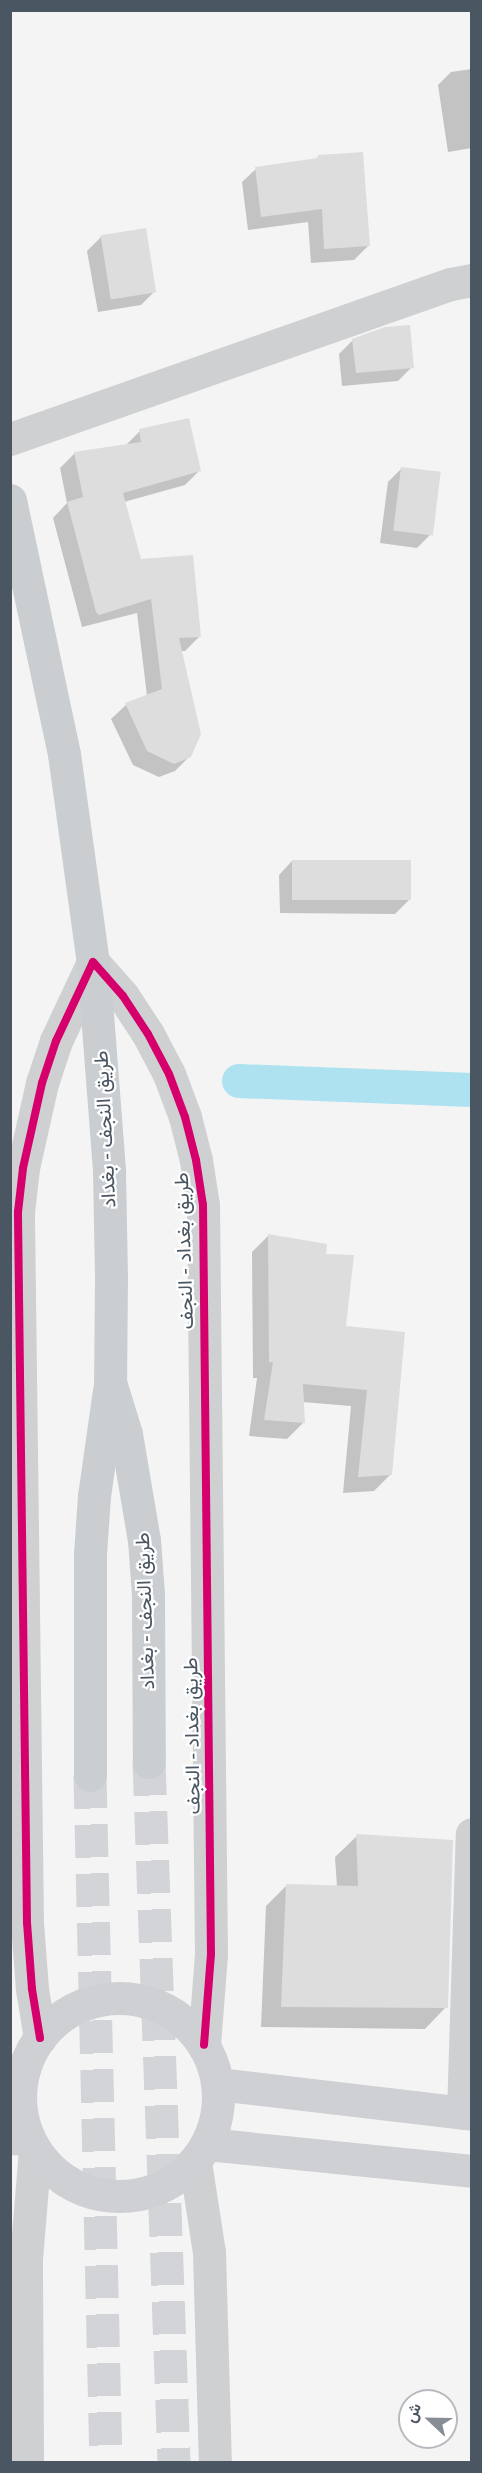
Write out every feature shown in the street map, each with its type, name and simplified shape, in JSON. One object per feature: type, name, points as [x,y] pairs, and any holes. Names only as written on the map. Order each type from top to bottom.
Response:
[{"type":"main road","name":"طريق النجف - بغداد","points":[[10,500],[64,754],[93,962],[109,1172],[110,1382],[126,1434],[144,1540],[148,1594],[150,1762]]},
{"type":"main road","points":[[90,1775],[90,1554],[94,1496],[110,1382]]},
{"type":"main road","points":[[134,1999],[155,2004],[174,2014],[204,2045],[213,2064],[218,2084],[215,2125],[201,2153],[162,2187],[122,2197],[82,2190],[48,2166],[25,2142],[17,2071],[54,2022],[72,2010],[102,2000],[134,1999]]},
{"type":"main road","points":[[218,2084],[467,2113]]},
{"type":"main road","points":[[201,2153],[471,2171]]},
{"type":"street","points":[[10,439],[417,295],[471,280]]},
{"type":"street","points":[[40,2038],[32,1989],[27,1923],[18,1212],[27,1147],[42,1083],[56,1041],[93,962]]},
{"type":"street","name":"طريق بغداد - النجف","points":[[93,962],[129,1006],[148,1034],[169,1074],[188,1128],[203,1205],[211,1942],[204,2045]]},
{"type":"street","points":[[467,2113],[471,1834]]},
{"type":"street","points":[[25,2142],[27,2463]]},
{"type":"street","points":[[201,2153],[209,2252],[215,2463]]},
{"type":"building","points":[[363,152],[370,246],[324,249],[322,209],[261,217],[255,167],[318,158],[318,155]]},
{"type":"building","points":[[146,228],[156,292],[111,299],[101,235]]},
{"type":"building","points":[[410,325],[414,368],[356,373],[352,339],[385,327]]},
{"type":"building","points":[[189,418],[201,471],[123,493],[141,559],[193,555],[201,637],[179,638],[201,734],[191,757],[174,764],[147,751],[125,703],[162,689],[151,599],[99,615],[96,612],[67,502],[83,497],[74,452],[141,442],[139,429]]},
{"type":"building","points":[[401,467],[441,472],[433,535],[393,531]]},
{"type":"building","points":[[292,860],[411,860],[411,900],[292,900]]},
{"type":"building","points":[[268,1234],[327,1244],[326,1254],[354,1255],[346,1326],[405,1332],[392,1475],[358,1477],[367,1390],[303,1384],[305,1423],[264,1420],[273,1362],[269,1362]]},
{"type":"building","points":[[356,1834],[453,1840],[448,2008],[281,2007],[286,1884],[358,1886]]},
{"type":"waterway","points":[[239,1081],[472,1090]]},
{"type":"tunnel","points":[[149,1762],[174,2462]]},
{"type":"tunnel","points":[[90,1775],[106,2462]]},
{"type":"cycle path","points":[[40,2038],[32,1989],[27,1923],[18,1212],[23,1168],[42,1083],[56,1041],[93,962],[123,996],[148,1034],[169,1074],[185,1117],[196,1160],[203,1205],[211,1954],[204,2045]]}]
